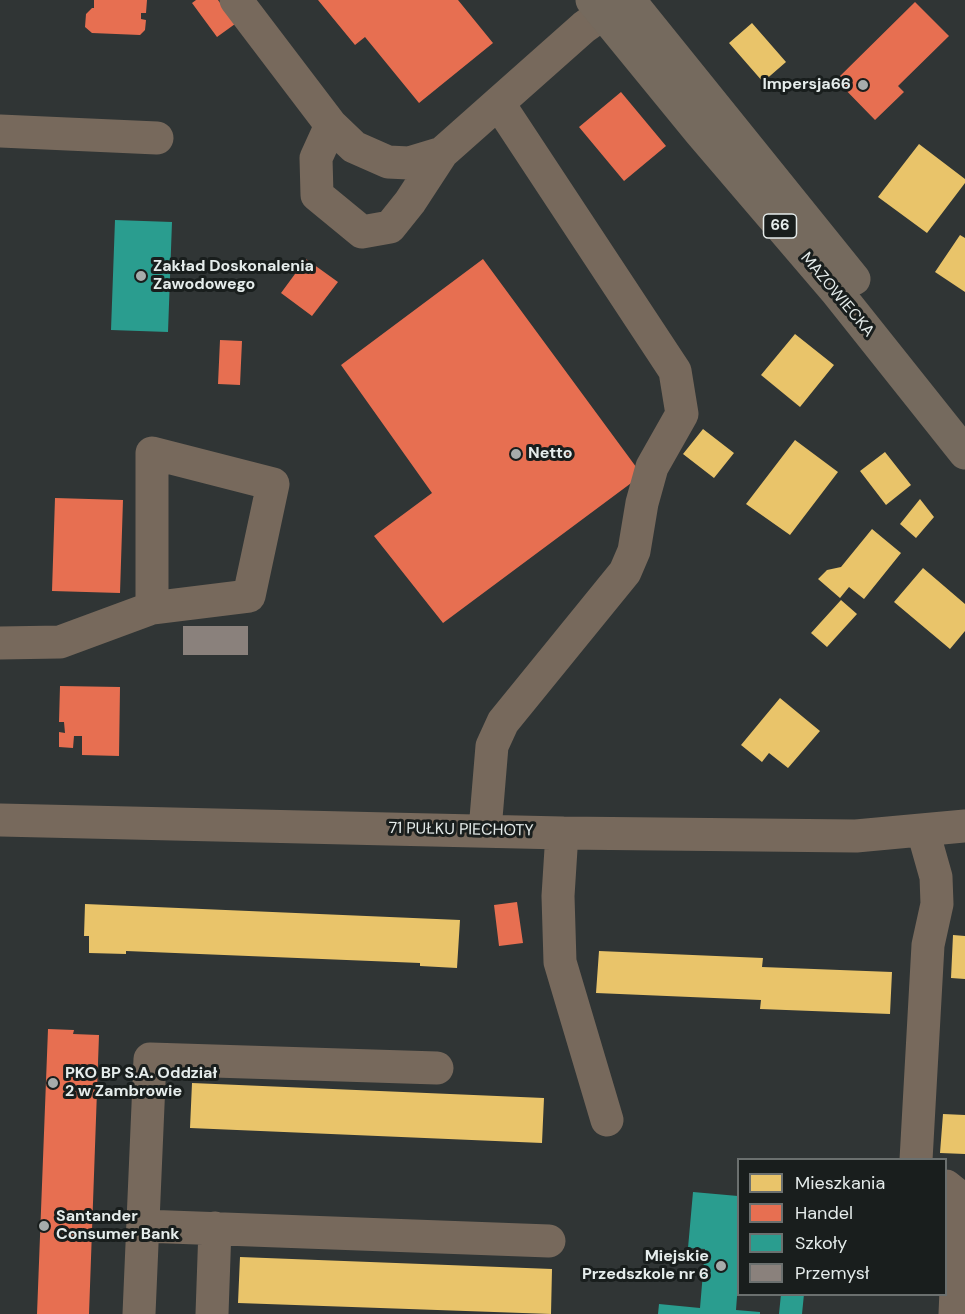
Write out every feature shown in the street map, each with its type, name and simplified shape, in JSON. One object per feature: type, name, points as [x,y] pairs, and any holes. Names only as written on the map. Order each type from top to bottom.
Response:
[{"type":"main road","name":"MAZOWIECKA","points":[[611,3],[965,419]]},
{"type":"main road","name":"MAZOWIECKA","points":[[611,3],[700,132],[836,291],[965,453]]},
{"type":"street","points":[[236,0],[332,125],[354,147],[388,162],[410,163],[442,153]]},
{"type":"street","points":[[332,125],[316,158],[317,195],[362,232],[390,227],[410,202],[442,153],[611,3]]},
{"type":"street","points":[[485,830],[492,746],[503,722],[625,572],[634,552],[642,503],[652,467],[682,414],[675,371],[499,104]]},
{"type":"street","points":[[0,131],[157,138]]},
{"type":"street","points":[[0,643],[60,642],[152,608],[249,596],[273,484],[152,453],[152,608]]},
{"type":"street","name":"71 PUŁKU PIECHOTY","points":[[922,831],[965,815]]},
{"type":"street","name":"71 PUŁKU PIECHOTY","points":[[0,820],[562,833],[856,836],[965,826]]},
{"type":"street","points":[[916,1158],[928,945],[951,904],[936,878],[922,831]]},
{"type":"street","points":[[562,833],[558,896],[560,962],[607,1120]]},
{"type":"street","points":[[139,1314],[150,1059],[436,1068]]},
{"type":"street","points":[[947,1187],[960,1197],[955,1314]]},
{"type":"street","points":[[143,1226],[549,1241]]},
{"type":"street","points":[[212,1314],[215,1228]]},
{"type":"building: Mieszkania","points":[[752,23],[786,62],[763,82],[729,43]]},
{"type":"building: Mieszkania","points":[[919,144],[965,179],[965,183],[927,233],[878,197]]},
{"type":"building: Mieszkania","points":[[960,235],[965,238],[965,292],[935,272]]},
{"type":"building: Mieszkania","points":[[795,334],[834,365],[800,407],[761,375]]},
{"type":"building: Mieszkania","points":[[703,429],[734,453],[714,478],[683,454]]},
{"type":"building: Mieszkania","points":[[795,440],[838,472],[790,535],[746,504]]},
{"type":"building: Mieszkania","points":[[885,452],[911,485],[886,505],[860,471]]},
{"type":"building: Mieszkania","points":[[920,499],[934,517],[916,538],[900,524]]},
{"type":"building: Mieszkania","points":[[872,529],[901,553],[864,599],[849,587],[840,598],[818,579],[827,570],[841,567]]},
{"type":"building: Mieszkania","points":[[923,568],[965,604],[965,631],[950,649],[894,602]]},
{"type":"building: Mieszkania","points":[[841,600],[857,614],[827,647],[811,633]]},
{"type":"building: Mieszkania","points":[[780,698],[820,731],[788,768],[769,753],[762,762],[741,745]]},
{"type":"building: Mieszkania","points":[[85,904],[460,920],[457,968],[420,966],[420,963],[126,951],[126,954],[89,953],[89,936],[84,936]]},
{"type":"building: Mieszkania","points":[[953,935],[965,936],[965,979],[951,978]]},
{"type":"building: Mieszkania","points":[[599,951],[763,958],[762,967],[892,972],[890,1014],[760,1009],[761,1000],[596,993]]},
{"type":"building: Mieszkania","points":[[192,1083],[544,1098],[542,1143],[190,1128]]},
{"type":"building: Mieszkania","points":[[943,1114],[965,1115],[965,1154],[940,1153]]},
{"type":"building: Mieszkania","points":[[240,1257],[552,1269],[551,1314],[238,1303]]},
{"type":"building: Handel","points":[[94,0],[147,0],[146,13],[141,13],[141,19],[146,20],[145,30],[140,35],[92,33],[85,27],[86,14],[94,8]]},
{"type":"building: Handel","points":[[196,0],[218,0],[235,24],[217,37],[192,3]]},
{"type":"building: Handel","points":[[318,0],[458,0],[493,43],[419,103],[365,37],[355,45]]},
{"type":"building: Handel","points":[[915,2],[949,36],[898,86],[904,92],[875,120],[836,80]]},
{"type":"building: Handel","points":[[621,92],[666,146],[624,181],[579,127]]},
{"type":"building: Handel","points":[[306,259],[338,282],[312,316],[281,293]]},
{"type":"building: Handel","name":"Netto","points":[[483,259],[642,475],[443,623],[374,536],[432,493],[341,365]]},
{"type":"building: Handel","points":[[220,340],[242,341],[240,385],[218,384]]},
{"type":"building: Handel","points":[[55,498],[123,500],[120,593],[52,591]]},
{"type":"building: Handel","points":[[60,686],[120,687],[119,756],[82,755],[82,736],[74,736],[73,748],[59,747],[59,732],[65,733],[64,722],[59,722]]},
{"type":"building: Handel","points":[[517,902],[523,943],[499,946],[494,905]]},
{"type":"building: Handel","points":[[48,1029],[74,1030],[73,1034],[99,1035],[89,1314],[37,1314]]},
{"type":"building: Szkoły","name":"Zakład Doskonalenia Zawodowego","points":[[115,220],[172,222],[168,332],[111,330]]},
{"type":"building: Szkoły","name":"Miejskie Przedszkole nr 6","points":[[693,1192],[737,1196],[736,1310],[760,1312],[760,1314],[658,1314],[659,1304],[700,1308],[705,1249],[688,1248]]},
{"type":"building: Szkoły","points":[[781,1296],[804,1296],[802,1314],[779,1314]]},
{"type":"building: Przemysł","points":[[183,626],[248,626],[248,655],[183,655]]},
{"type":"place","name":"Impersja66","points":[[863,85]]},
{"type":"place","name":"Zakład Doskonalenia Zawodowego","points":[[141,276]]},
{"type":"place","name":"Netto","points":[[516,454]]},
{"type":"place","name":"PKO BP S.A. Oddział 2 w Zambrowie","points":[[53,1083]]},
{"type":"place","name":"Santander Consumer Bank","points":[[44,1226]]},
{"type":"place","name":"Miejskie Przedszkole nr 6","points":[[721,1266]]}]
